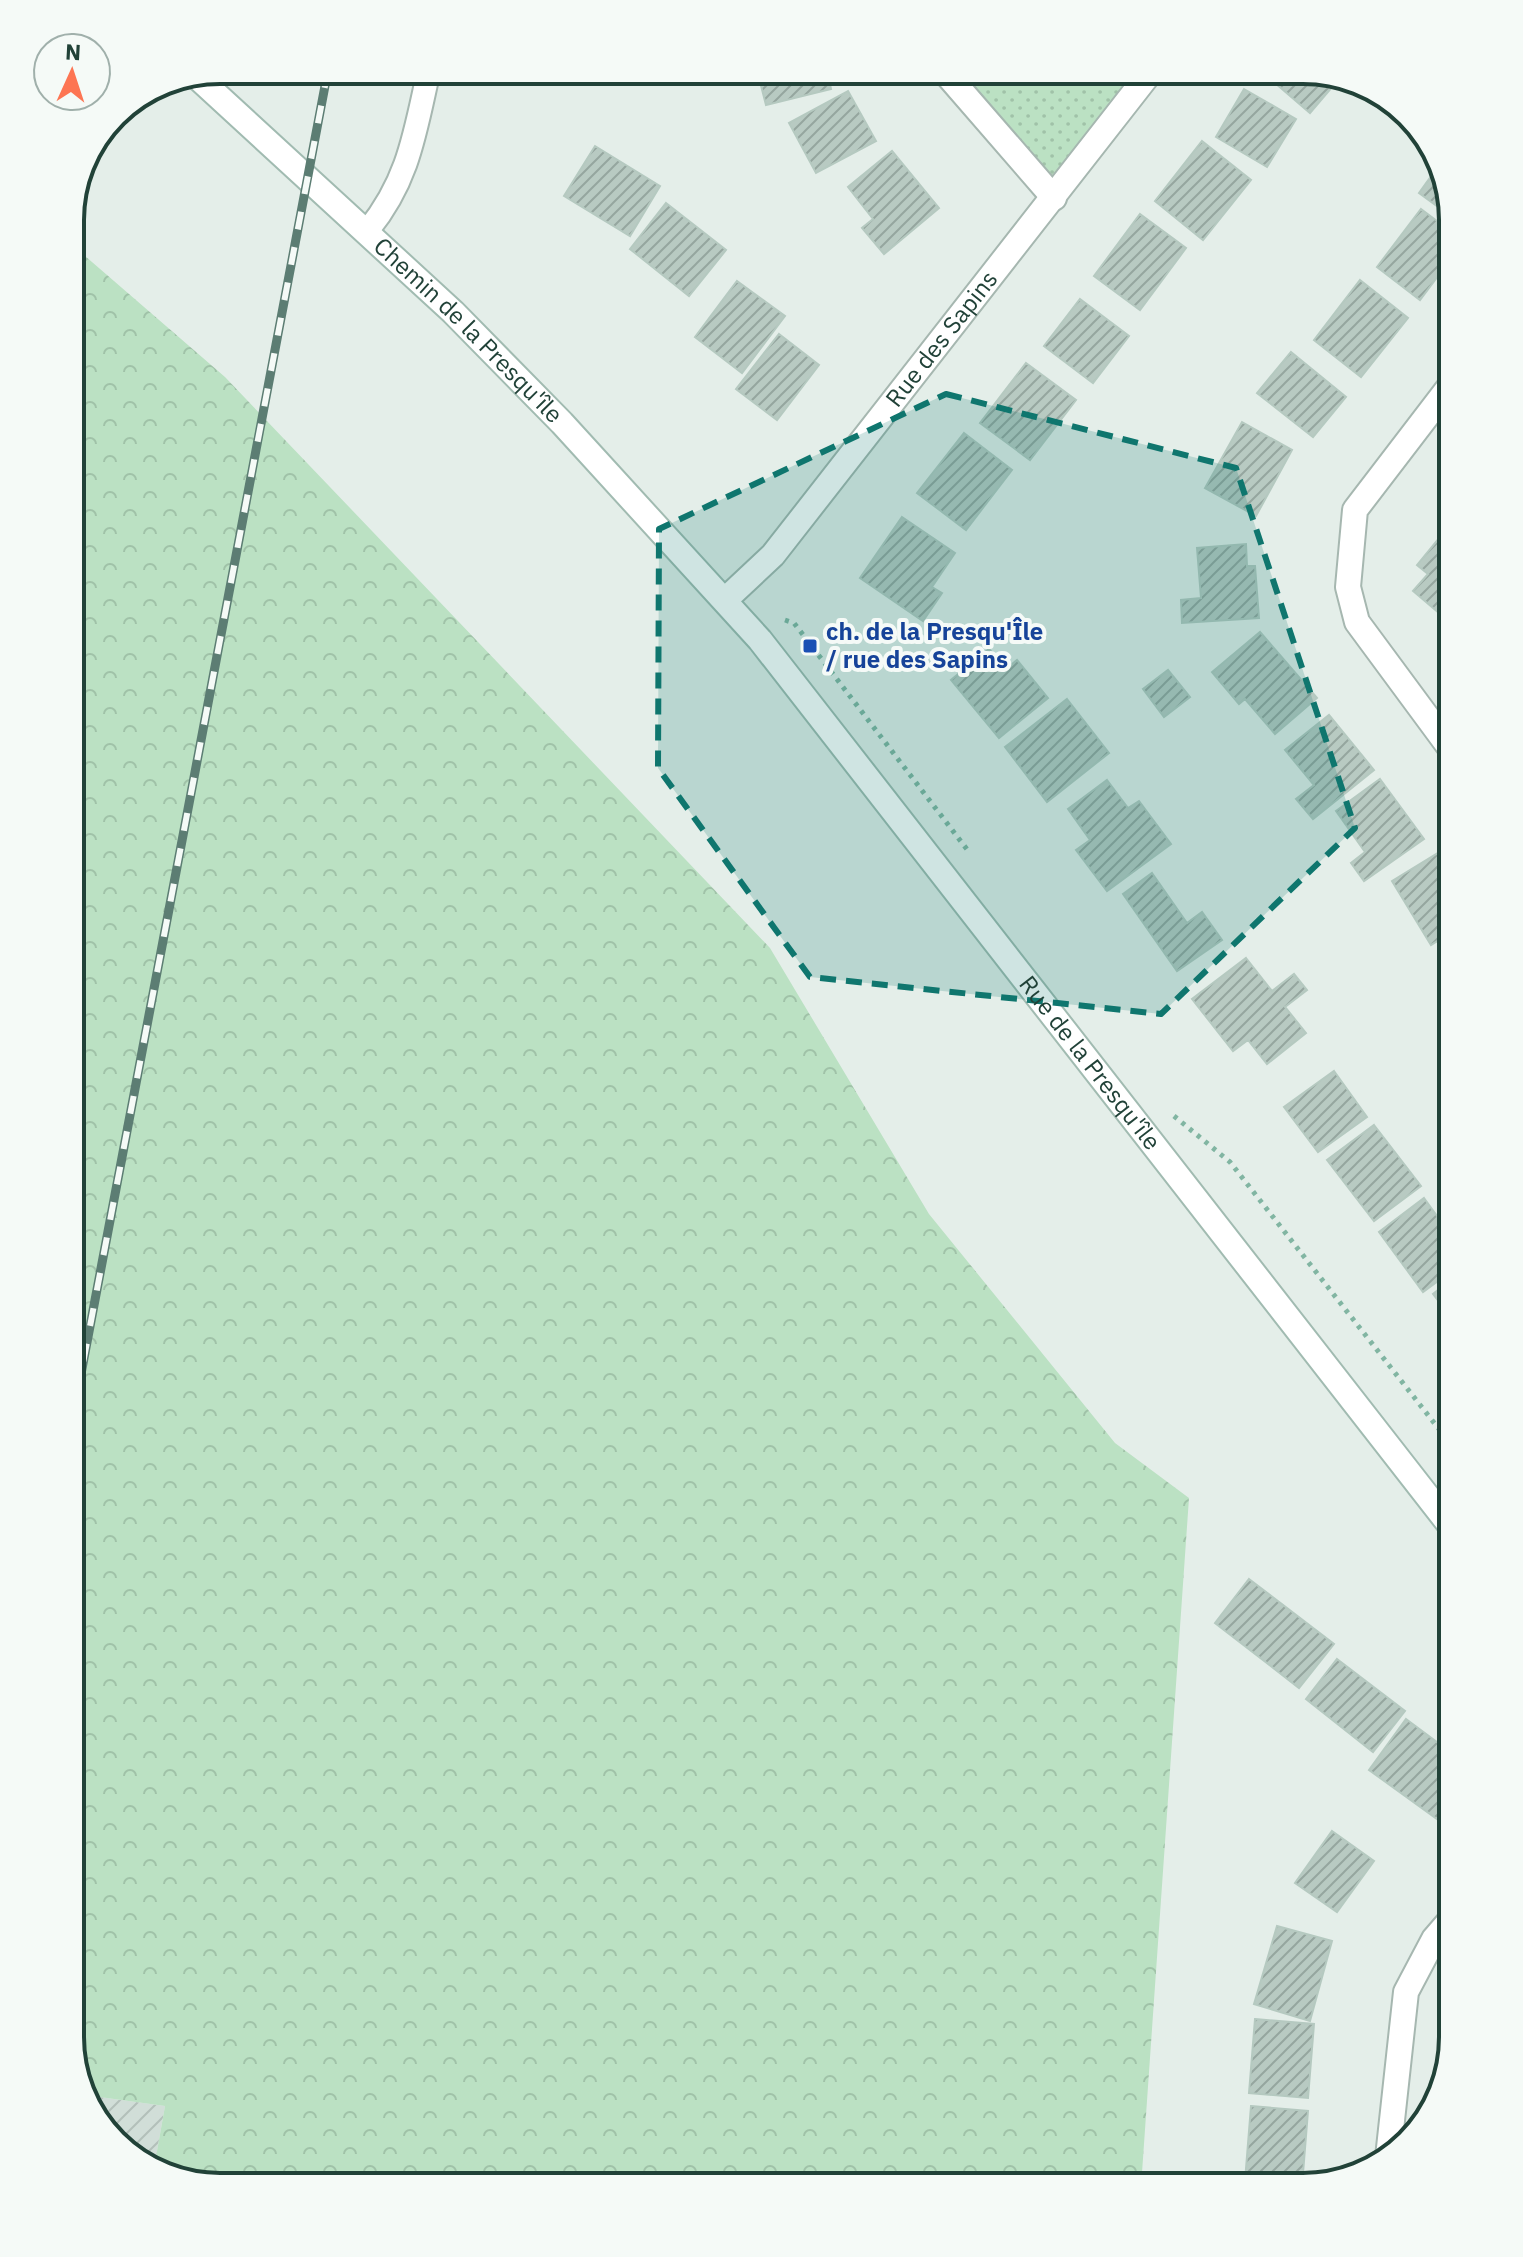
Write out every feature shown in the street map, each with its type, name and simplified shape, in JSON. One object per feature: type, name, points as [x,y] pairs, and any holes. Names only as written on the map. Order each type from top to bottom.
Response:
[{"type":"street","points":[[955,84],[1054,198]]},
{"type":"street","name":"Rue des Sapins","points":[[725,600],[773,555],[1141,84]]},
{"type":"street","name":"Chemin de la Presqu'île","points":[[207,85],[368,230],[562,423],[725,600]]},
{"type":"street","points":[[1439,400],[1355,510],[1348,587],[1357,622],[1439,733]]},
{"type":"street","name":"Rue de la Presqu'île","points":[[725,600],[862,767],[1439,1511]]},
{"type":"street","points":[[1390,2142],[1406,1992],[1439,1933]]},
{"type":"lane","points":[[368,230],[400,184],[425,84]]},
{"type":"path","points":[[781,621],[794,623],[976,861]]},
{"type":"path","points":[[1168,1110],[1230,1162],[1439,1429]]},
{"type":"highlighted area","points":[[946,394],[1236,468],[1355,828],[1161,1014],[810,977],[658,768],[659,529]]},
{"type":"shaded area","points":[[98,2097],[165,2106],[156,2157],[118,2127]]},
{"type":"green space","points":[[955,84],[1132,84],[1045,190]]},
{"type":"green space","points":[[84,255],[225,377],[770,948],[929,1214],[1115,1443],[1189,1498],[1142,2173],[211,2173],[176,2166],[156,2157],[165,2106],[98,2097],[89,2073],[84,2038]]},
{"type":"building","points":[[761,84],[830,84],[831,89],[766,105]]},
{"type":"building","points":[[1276,84],[1332,87],[1310,113]]},
{"type":"building","points":[[1244,89],[1296,119],[1267,167],[1216,137]]},
{"type":"building","points":[[848,91],[876,141],[816,173],[789,123]]},
{"type":"building","points":[[1202,141],[1251,180],[1203,240],[1155,201]]},
{"type":"building","points":[[595,146],[660,186],[630,236],[564,196]]},
{"type":"building","points":[[892,151],[939,208],[884,254],[862,228],[873,219],[848,187]]},
{"type":"building","points":[[1431,176],[1438,207],[1419,193]]},
{"type":"building","points":[[666,203],[726,250],[689,296],[630,249]]},
{"type":"building","points":[[1421,209],[1439,222],[1439,275],[1420,300],[1377,267]]},
{"type":"building","points":[[1140,214],[1186,248],[1140,310],[1094,276]]},
{"type":"building","points":[[1360,280],[1408,318],[1361,377],[1314,340]]},
{"type":"building","points":[[737,281],[785,316],[742,373],[695,337]]},
{"type":"building","points":[[1080,299],[1129,336],[1093,383],[1044,346]]},
{"type":"building","points":[[779,334],[819,365],[777,420],[736,389]]},
{"type":"building","points":[[1291,352],[1346,397],[1313,437],[1257,393]]},
{"type":"building","points":[[1026,363],[1076,400],[1030,460],[980,423]]},
{"type":"building","points":[[1242,422],[1292,450],[1256,516],[1205,488]]},
{"type":"building","points":[[964,433],[1012,470],[966,530],[917,493]]},
{"type":"building","points":[[902,517],[955,553],[932,587],[942,593],[923,621],[860,578]]},
{"type":"building","points":[[1439,538],[1439,613],[1413,591],[1428,574],[1417,565]]},
{"type":"building","points":[[1246,544],[1247,566],[1255,566],[1259,618],[1182,623],[1181,600],[1201,598],[1197,548]]},
{"type":"building","points":[[1260,632],[1317,698],[1275,734],[1245,699],[1239,704],[1212,672]]},
{"type":"building","points":[[989,649],[1006,669],[1017,660],[1048,698],[999,738],[951,680]]},
{"type":"building","points":[[1168,670],[1190,697],[1164,717],[1143,689]]},
{"type":"building","points":[[1067,699],[1109,753],[1047,802],[1005,747]]},
{"type":"building","points":[[1329,715],[1374,770],[1313,819],[1296,799],[1314,785],[1285,750]]},
{"type":"building","points":[[1380,779],[1424,839],[1364,881],[1351,863],[1365,852],[1336,811]]},
{"type":"building","points":[[1107,780],[1128,808],[1139,801],[1171,844],[1107,891],[1076,850],[1090,840],[1068,809]]},
{"type":"building","points":[[1438,853],[1439,940],[1431,945],[1392,881]]},
{"type":"building","points":[[1152,873],[1187,923],[1202,912],[1222,940],[1177,971],[1123,894]]},
{"type":"building","points":[[1246,958],[1272,991],[1294,974],[1307,990],[1285,1007],[1306,1033],[1267,1064],[1248,1040],[1233,1051],[1192,999]]},
{"type":"building","points":[[1334,1071],[1367,1117],[1318,1152],[1284,1107]]},
{"type":"building","points":[[1374,1125],[1421,1186],[1374,1221],[1327,1160]]},
{"type":"building","points":[[1424,1198],[1439,1219],[1439,1280],[1423,1292],[1379,1232]]},
{"type":"building","points":[[1249,1579],[1334,1644],[1299,1688],[1215,1623]]},
{"type":"building","points":[[1337,1659],[1405,1711],[1373,1752],[1306,1699]]},
{"type":"building","points":[[1406,1719],[1439,1744],[1439,1816],[1437,1819],[1369,1770]]},
{"type":"building","points":[[1332,1831],[1374,1861],[1337,1912],[1295,1883]]},
{"type":"building","points":[[1277,1926],[1332,1941],[1310,2021],[1254,2004]]},
{"type":"building","points":[[1255,2019],[1314,2024],[1308,2098],[1249,2093]]},
{"type":"building","points":[[1251,2106],[1308,2111],[1303,2173],[1246,2173]]},
{"type":"railway","points":[[84,1358],[325,84]]},
{"type":"place","name":"ch. de la Presqu'Île / rue des Sapins","points":[[810,646]]}]
